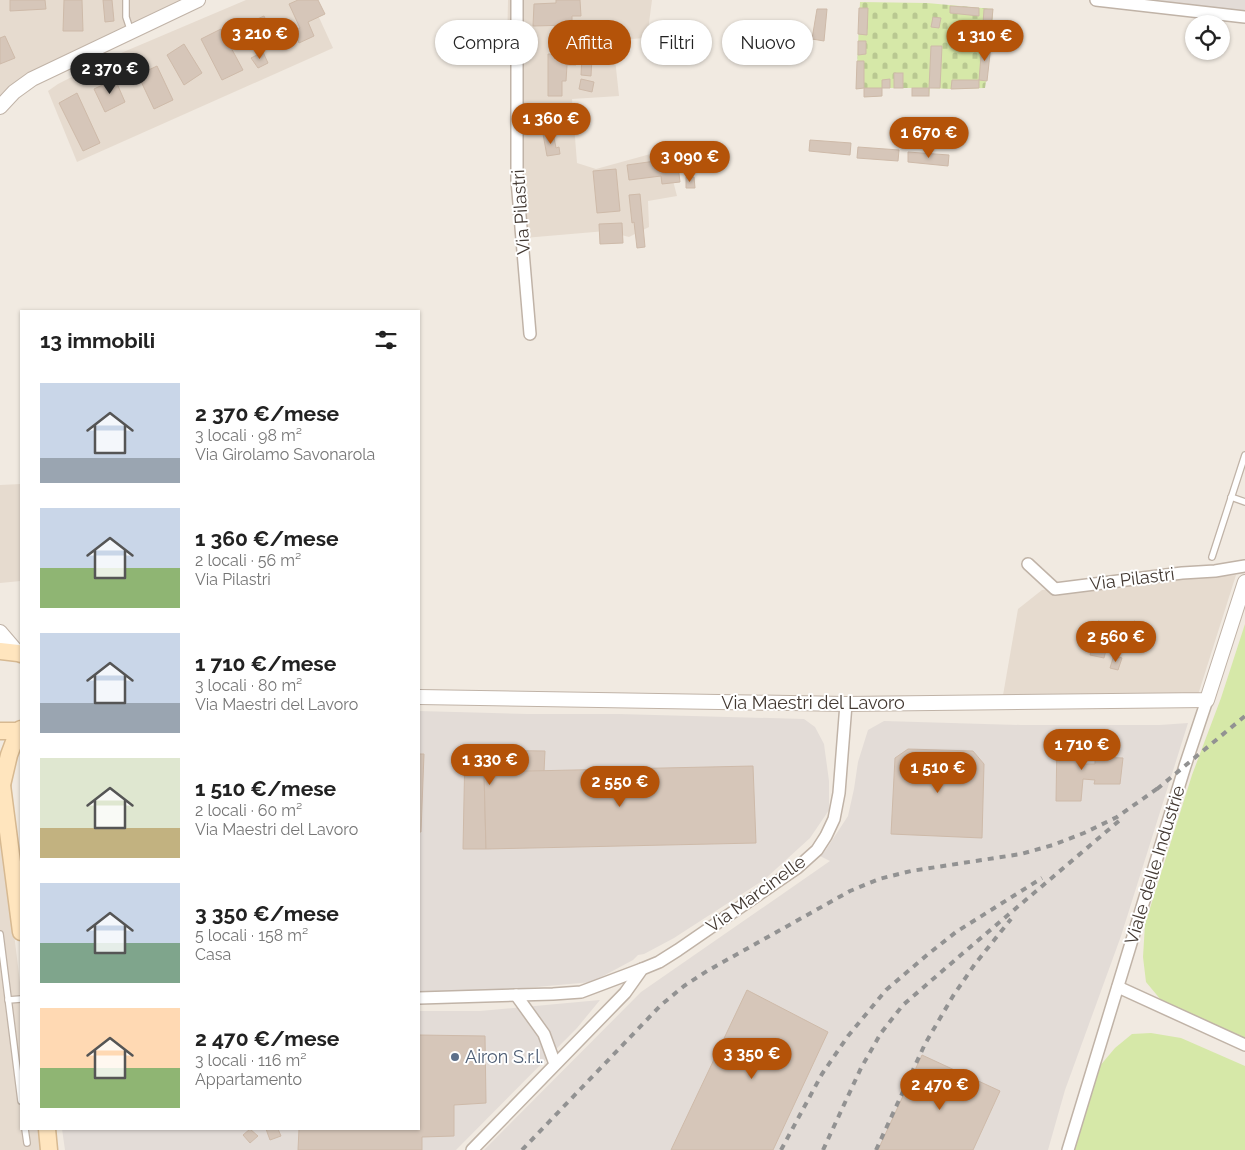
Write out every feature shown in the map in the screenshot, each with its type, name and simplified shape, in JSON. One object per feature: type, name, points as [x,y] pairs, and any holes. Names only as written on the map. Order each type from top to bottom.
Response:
[{"type":"main road","points":[[0,651],[20,653]]},
{"type":"main road","points":[[0,731],[20,730],[9,755],[1,782],[20,924]]},
{"type":"main road","points":[[47,1130],[49,1150]]},
{"type":"street","points":[[0,107],[14,92],[32,79],[198,0]]},
{"type":"street","name":"Via Pilastri","points":[[517,0],[517,180],[530,334]]},
{"type":"street","points":[[1096,0],[1245,17]]},
{"type":"street","name":"Via Pilastri","points":[[1028,564],[1055,589],[1245,566]]},
{"type":"street","name":"Viale delle Industrie","points":[[1068,1150],[1185,766],[1245,582]]},
{"type":"street","points":[[0,632],[20,653]]},
{"type":"street","name":"Via Maestri del Lavoro","points":[[420,698],[846,704],[1207,700]]},
{"type":"street","name":"Via Marcinelle","points":[[420,998],[581,992],[659,962],[797,868],[817,850],[834,819],[840,793],[846,704]]},
{"type":"street","name":"Via Marcinelle","points":[[472,1150],[625,992],[642,970]]},
{"type":"street","points":[[1118,986],[1245,1046]]},
{"type":"street","points":[[516,995],[544,1034],[555,1064]]},
{"type":"lane","points":[[126,0],[126,17],[131,32]]},
{"type":"lane","points":[[1212,557],[1245,455]]},
{"type":"lane","points":[[1232,497],[1245,502]]},
{"type":"lane","points":[[0,934],[20,1093]]},
{"type":"lane","points":[[8,1000],[20,999]]},
{"type":"lane","points":[[25,1130],[27,1144]]},
{"type":"shaded area","points":[[0,0],[196,0],[111,36],[0,107]]},
{"type":"shaded area","points":[[246,0],[311,0],[333,48],[77,162],[48,91],[107,59]]},
{"type":"shaded area","points":[[508,0],[652,0],[649,20],[641,20],[641,38],[631,39],[631,20],[548,20],[548,65],[616,65],[619,96],[572,99],[577,163],[596,169],[665,150],[677,196],[648,201],[649,227],[629,237],[606,231],[524,238],[511,65],[538,65],[538,20],[508,20]]},
{"type":"shaded area","points":[[1156,0],[1245,0],[1245,11]]},
{"type":"shaded area","points":[[20,484],[20,581],[0,583],[0,485]]},
{"type":"shaded area","points":[[1236,575],[1197,698],[1002,701],[1018,609],[1042,590]]},
{"type":"shaded area","points":[[420,711],[804,719],[815,727],[824,744],[829,781],[829,810],[810,838],[765,879],[674,938],[644,954],[638,955],[633,960],[592,982],[480,992],[420,991]]},
{"type":"shaded area","points":[[884,721],[1021,725],[1160,725],[1188,723],[1121,936],[1065,1090],[1048,1150],[484,1150],[641,992],[830,861],[820,856],[848,816],[858,762],[868,730]]},
{"type":"shaded area","points":[[0,819],[20,983],[20,1130],[38,1130],[41,1150],[0,1150]]},
{"type":"shaded area","points":[[600,1000],[577,1028],[456,1150],[65,1150],[62,1130],[420,1130],[420,1011],[480,1011]]},
{"type":"green space","points":[[860,2],[927,3],[993,9],[991,45],[985,88],[930,88],[929,96],[912,96],[912,88],[882,88],[882,96],[864,97],[864,88],[856,89]]},
{"type":"green space","points":[[1245,624],[1245,1045],[1185,1018],[1161,1000],[1146,982],[1143,957],[1145,924],[1192,775],[1221,698]]},
{"type":"green space","points":[[1151,1033],[1181,1038],[1245,1066],[1245,1150],[1072,1150],[1099,1067],[1115,1048],[1132,1034]]},
{"type":"building","points":[[10,0],[45,0],[46,9],[10,11]]},
{"type":"building","points":[[64,0],[82,0],[83,31],[63,31]]},
{"type":"building","points":[[103,0],[112,0],[114,21],[105,22]]},
{"type":"building","points":[[298,0],[318,0],[325,14],[308,22],[314,36],[299,43],[294,31],[300,28],[289,4]]},
{"type":"building","points":[[556,0],[580,0],[581,16],[572,16],[572,20],[548,20],[548,26],[538,26],[538,20],[533,20],[534,4],[556,3]]},
{"type":"building","points":[[950,6],[979,8],[979,16],[950,13]]},
{"type":"building","points":[[859,8],[868,8],[867,35],[858,34]]},
{"type":"building","points":[[817,9],[827,9],[824,41],[813,39]]},
{"type":"building","points":[[984,9],[993,9],[990,39],[982,39]]},
{"type":"building","points":[[264,16],[273,35],[255,43],[246,24]]},
{"type":"building","points":[[933,17],[941,18],[939,28],[931,27]]},
{"type":"building","points":[[221,29],[243,70],[222,80],[201,39]]},
{"type":"building","points":[[5,36],[15,58],[0,64],[0,38]]},
{"type":"building","points":[[858,41],[866,41],[866,54],[858,55]]},
{"type":"building","points":[[184,44],[202,73],[184,85],[167,55]]},
{"type":"building","points":[[982,44],[991,45],[987,81],[979,80]]},
{"type":"building","points":[[931,46],[942,46],[940,88],[929,88]]},
{"type":"building","points":[[263,52],[268,63],[258,68],[251,58]]},
{"type":"building","points":[[857,61],[864,61],[864,88],[856,89]]},
{"type":"building","points":[[548,65],[567,65],[566,81],[562,81],[562,96],[548,96]]},
{"type":"building","points":[[582,65],[592,65],[591,76],[581,75]]},
{"type":"building","points":[[157,66],[173,100],[154,109],[138,75]]},
{"type":"building","points":[[894,73],[903,73],[903,88],[894,88]]},
{"type":"building","points":[[115,79],[125,102],[105,112],[94,89]]},
{"type":"building","points":[[581,79],[594,82],[592,92],[579,89]]},
{"type":"building","points":[[890,79],[890,88],[882,88],[882,80]]},
{"type":"building","points":[[952,80],[979,80],[979,88],[951,89]]},
{"type":"building","points":[[864,88],[882,88],[882,96],[864,97]]},
{"type":"building","points":[[912,88],[929,88],[929,96],[912,96]]},
{"type":"building","points":[[77,93],[100,143],[83,151],[59,103]]},
{"type":"building","points":[[561,119],[563,129],[543,134],[541,123]]},
{"type":"building","points":[[553,132],[556,148],[559,147],[560,154],[547,156],[543,134]]},
{"type":"building","points":[[810,140],[851,143],[850,155],[809,151]]},
{"type":"building","points":[[858,147],[899,150],[898,161],[857,158]]},
{"type":"building","points":[[908,152],[949,155],[948,166],[908,162]]},
{"type":"building","points":[[677,158],[680,182],[662,184],[661,176],[629,180],[627,165]]},
{"type":"building","points":[[616,169],[620,211],[597,213],[593,171]]},
{"type":"building","points":[[686,177],[694,177],[695,188],[686,188]]},
{"type":"building","points":[[640,194],[645,247],[637,248],[629,195]]},
{"type":"building","points":[[622,223],[623,243],[600,244],[599,224]]},
{"type":"building","points":[[1098,621],[1117,625],[1112,647],[1107,646],[1104,658],[1090,655]]},
{"type":"building","points":[[1134,621],[1145,625],[1143,632],[1138,631],[1136,638],[1128,635]]},
{"type":"building","points":[[1114,655],[1122,658],[1118,670],[1110,668]]},
{"type":"building","points":[[1057,741],[1081,741],[1080,764],[1095,764],[1095,757],[1123,758],[1120,784],[1094,784],[1095,780],[1083,779],[1081,801],[1056,801]]},
{"type":"building","points":[[908,749],[973,751],[984,764],[982,838],[891,834],[895,758]]},
{"type":"building","points":[[465,750],[545,751],[544,772],[484,772],[486,849],[463,849]]},
{"type":"building","points":[[420,754],[424,754],[421,832]]},
{"type":"building","points":[[753,766],[756,843],[486,849],[484,772]]},
{"type":"building","points":[[747,990],[828,1032],[773,1150],[671,1150]]},
{"type":"building","points":[[420,1035],[485,1036],[486,1103],[454,1105],[454,1136],[422,1137],[422,1150],[298,1150],[299,1130],[420,1130]]},
{"type":"building","points":[[922,1055],[1000,1091],[973,1150],[878,1150]]},
{"type":"building","points":[[251,1130],[258,1136],[250,1143],[243,1135]]},
{"type":"building","points":[[266,1130],[278,1130],[281,1136],[270,1140]]},
{"type":"railway","points":[[1157,789],[1245,716]]},
{"type":"railway","points":[[522,1150],[661,1005],[684,986],[707,971],[850,891],[879,879],[911,871],[1021,854],[1053,845],[1117,817],[1161,786]]},
{"type":"railway","points":[[823,1150],[861,1068],[881,1033],[903,1005],[1120,820]]},
{"type":"railway","points":[[781,1150],[822,1074],[848,1036],[886,990],[956,932],[1042,878]]},
{"type":"railway","points":[[876,1150],[925,1044],[953,996],[975,964],[1011,919]]},
{"type":"place","name":"Airon S.r.l.","points":[[455,1057]]}]
